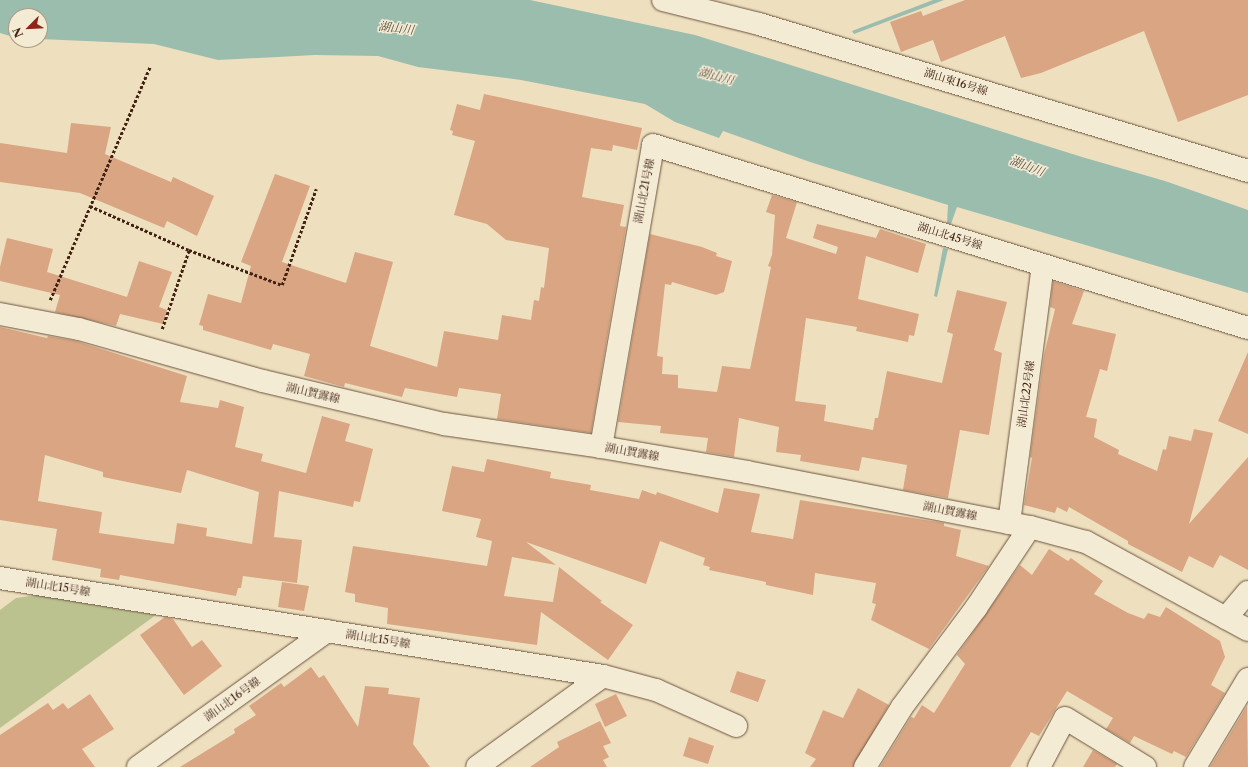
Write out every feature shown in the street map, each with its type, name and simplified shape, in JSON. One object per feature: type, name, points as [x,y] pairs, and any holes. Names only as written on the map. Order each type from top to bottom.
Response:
[{"type":"street","name":"湖山東16号線","points":[[663,0],[759,24],[1248,171]]},
{"type":"street","name":"湖山北21号線","points":[[601,447],[653,144]]},
{"type":"street","name":"湖山北45号線","points":[[653,144],[1248,328]]},
{"type":"street","name":"湖山北22号線","points":[[1009,523],[1043,265]]},
{"type":"street","name":"湖山賀露線","points":[[0,314],[41,320],[263,381],[444,424],[601,447],[1030,527],[1086,542],[1248,630]]},
{"type":"street","points":[[865,767],[902,707],[976,608],[1030,527]]},
{"type":"street","name":"湖山北15号線","points":[[0,578],[603,676],[656,690],[736,726]]},
{"type":"street","points":[[1226,618],[1248,592]]},
{"type":"street","name":"湖山北16号線","points":[[138,767],[327,631]]},
{"type":"street","points":[[477,767],[603,676]]},
{"type":"street","points":[[1195,767],[1248,679]]},
{"type":"street","points":[[1039,767],[1066,718],[1145,767]]},
{"type":"path","points":[[41,320],[150,67]]},
{"type":"path","points":[[90,206],[189,250],[282,285],[316,189]]},
{"type":"path","points":[[154,350],[189,250]]},
{"type":"green space","points":[[37,595],[156,615],[0,728],[0,610],[16,598]]},
{"type":"water","name":"湖山川","points":[[0,0],[530,0],[695,35],[1082,157],[1165,181],[1248,210],[1248,293],[957,207],[951,224],[947,223],[948,205],[810,162],[723,131],[719,138],[675,122],[645,104],[521,80],[418,67],[378,56],[315,55],[218,60],[154,44],[48,39],[48,8],[8,8],[8,35],[0,33]]},
{"type":"water","points":[[933,0],[944,0],[854,34],[852,31]]},
{"type":"water","points":[[943,248],[948,249],[937,297],[934,296]]},
{"type":"building","points":[[965,0],[1248,0],[1248,95],[1178,122],[1144,31],[1041,73],[1021,78],[1005,36],[941,62],[933,40],[901,52],[890,22],[921,11],[923,16]]},
{"type":"building","points":[[484,94],[642,128],[637,150],[613,145],[612,151],[591,148],[582,197],[624,205],[620,226],[626,227],[591,433],[497,419],[501,394],[459,388],[457,397],[405,388],[402,397],[345,383],[344,387],[304,376],[310,354],[273,344],[271,350],[203,330],[203,326],[199,325],[208,294],[241,303],[251,266],[241,262],[275,174],[310,186],[282,262],[346,283],[355,252],[393,262],[370,346],[437,367],[444,331],[498,340],[502,315],[531,320],[534,300],[539,301],[541,287],[544,288],[549,248],[506,240],[487,224],[454,215],[475,141],[452,135],[453,131],[450,130],[457,104],[480,110]]},
{"type":"building","points":[[71,123],[111,127],[105,154],[171,182],[173,177],[214,196],[197,236],[167,221],[164,228],[80,193],[0,182],[0,143],[67,153]]},
{"type":"building","points":[[772,195],[797,202],[786,238],[836,254],[838,247],[813,238],[817,224],[876,238],[880,229],[926,244],[918,273],[866,256],[858,299],[919,314],[914,336],[909,335],[908,342],[856,331],[857,327],[806,318],[795,401],[826,405],[824,421],[873,430],[875,418],[878,418],[887,371],[942,383],[953,334],[947,332],[957,290],[1007,302],[994,350],[1002,353],[989,435],[960,430],[948,498],[903,490],[907,465],[862,457],[859,471],[800,461],[801,455],[776,452],[779,427],[739,418],[734,457],[706,452],[708,438],[660,433],[661,426],[618,422],[650,234],[702,247],[717,253],[716,256],[732,261],[724,292],[716,295],[672,282],[671,285],[665,284],[657,356],[663,357],[662,374],[678,375],[678,388],[717,392],[722,366],[750,369],[771,267],[768,266],[772,255],[775,215],[766,212]]},
{"type":"building","points":[[7,238],[53,249],[47,272],[127,297],[139,261],[172,272],[159,307],[167,310],[163,324],[120,314],[116,326],[55,312],[60,295],[0,281],[0,267]]},
{"type":"building","points":[[1053,281],[1084,291],[1072,324],[1116,334],[1107,371],[1100,369],[1086,417],[1097,419],[1094,437],[1119,450],[1118,454],[1157,471],[1163,449],[1166,450],[1169,436],[1191,441],[1194,429],[1213,433],[1189,524],[1248,457],[1248,570],[1220,555],[1213,568],[1189,556],[1182,572],[1128,544],[1128,541],[1069,507],[1067,512],[1057,507],[1055,513],[1024,505],[1032,458],[1030,457],[1044,355],[1055,309],[1050,307]]},
{"type":"building","points":[[0,327],[47,338],[48,336],[76,341],[187,376],[180,402],[218,408],[220,400],[244,407],[235,447],[263,454],[261,461],[306,473],[322,416],[350,424],[345,441],[373,449],[360,502],[354,501],[353,507],[279,491],[274,537],[302,540],[297,583],[243,576],[241,588],[238,588],[236,596],[120,575],[119,580],[100,577],[101,569],[52,560],[57,529],[0,520]],"holes":[[[45,455],[103,472],[103,477],[181,493],[187,470],[259,492],[252,544],[206,536],[207,528],[177,523],[174,544],[99,533],[102,512],[38,501]]]},
{"type":"building","points":[[1248,352],[1248,434],[1218,421]]},
{"type":"building","points":[[487,459],[551,472],[550,478],[591,485],[590,490],[639,499],[642,490],[656,495],[657,492],[718,513],[724,488],[760,494],[751,532],[793,539],[800,500],[944,523],[944,526],[961,530],[956,556],[989,566],[929,649],[871,620],[876,604],[872,603],[876,583],[815,573],[813,595],[766,585],[766,582],[709,570],[710,567],[703,565],[705,558],[660,541],[646,584],[526,542],[556,565],[512,557],[504,596],[553,602],[559,567],[602,601],[600,602],[633,625],[608,660],[541,612],[537,645],[387,624],[388,608],[355,602],[355,594],[345,592],[353,546],[487,566],[492,541],[476,537],[481,519],[442,511],[452,466],[484,472]]},
{"type":"building","points":[[1049,549],[1068,561],[1071,558],[1103,581],[1094,594],[1128,613],[1144,619],[1148,613],[1160,617],[1166,607],[1220,641],[1225,657],[1211,685],[1225,693],[1186,757],[1174,751],[1172,754],[1134,736],[1130,743],[1106,729],[1113,718],[1067,691],[1039,736],[1031,732],[1010,767],[880,767],[911,717],[914,718],[922,705],[934,713],[965,664],[957,655],[1020,565],[1032,575]]},
{"type":"building","points":[[282,582],[309,586],[304,611],[278,607]]},
{"type":"building","points":[[165,617],[173,619],[192,647],[202,640],[222,666],[184,695],[140,635]]},
{"type":"building","points":[[311,667],[319,678],[324,675],[358,727],[365,686],[389,688],[388,694],[420,698],[413,744],[430,767],[180,767],[235,733],[234,729],[256,715],[249,706],[281,683],[284,687]]},
{"type":"building","points":[[737,671],[766,680],[758,702],[730,692]]},
{"type":"building","points":[[858,688],[889,705],[853,767],[810,767],[816,759],[805,753],[823,710],[843,718]]},
{"type":"building","points":[[90,694],[114,729],[82,749],[95,767],[0,767],[0,735],[48,703],[53,710],[63,703],[68,709]]},
{"type":"building","points":[[616,694],[627,716],[605,727],[595,704]]},
{"type":"building","points":[[1247,706],[1248,767],[1210,767]]},
{"type":"building","points":[[600,721],[611,743],[603,746],[609,757],[603,760],[607,767],[530,767],[559,747],[557,742]]},
{"type":"building","points":[[689,737],[714,746],[708,764],[683,756]]},
{"type":"building","points":[[1093,750],[1117,764],[1115,767],[1083,767]]}]
